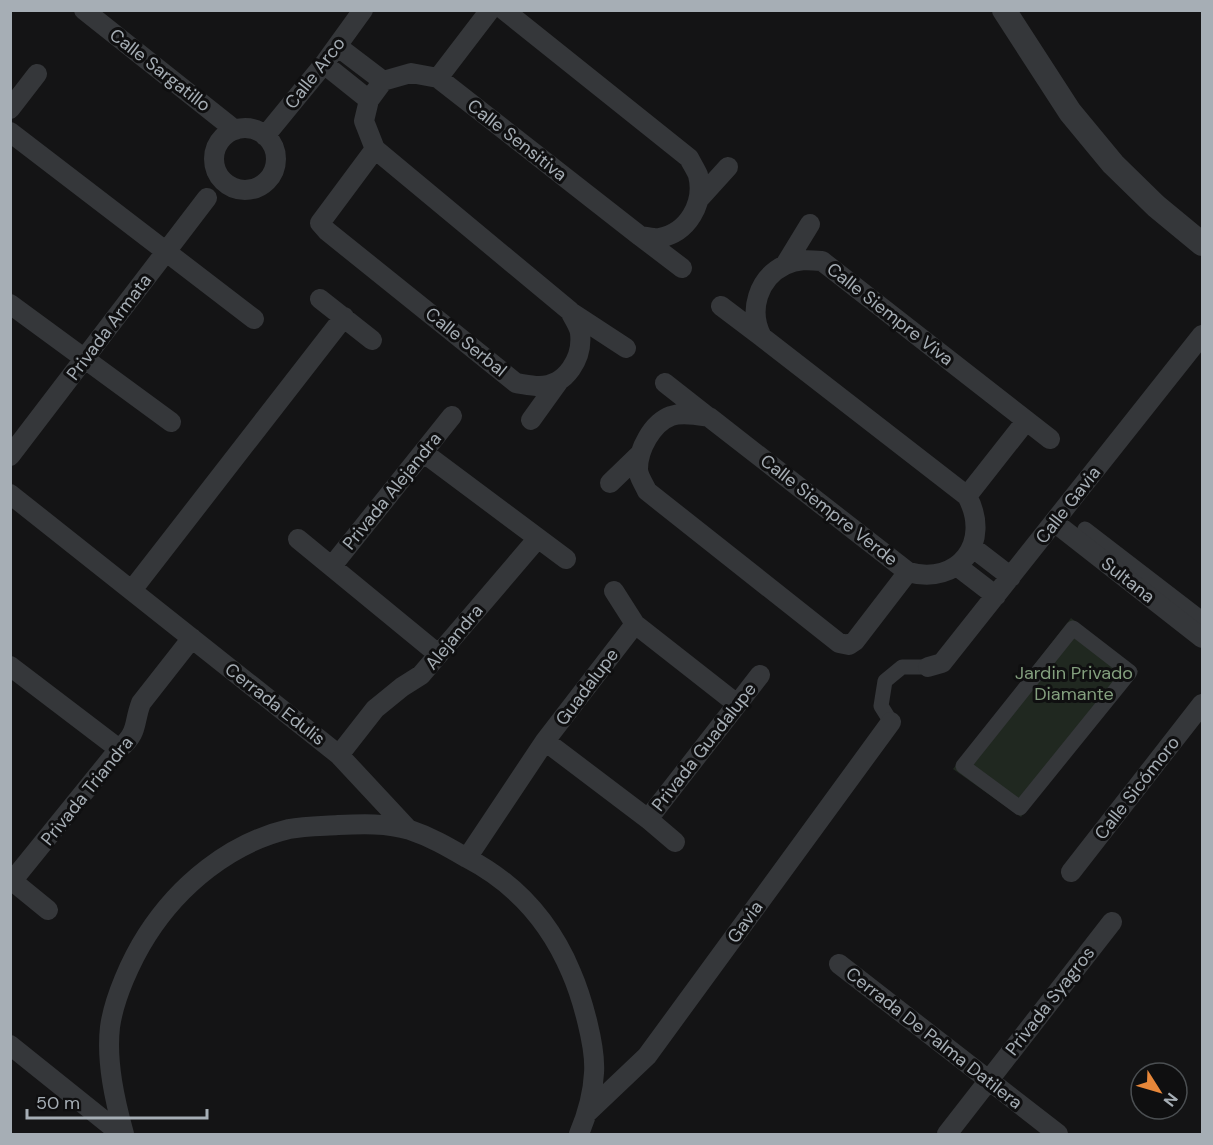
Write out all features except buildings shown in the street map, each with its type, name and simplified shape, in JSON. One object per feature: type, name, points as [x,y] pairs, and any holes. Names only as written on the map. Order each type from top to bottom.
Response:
[{"type":"street","name":"Calle Sargatillo","points":[[84,10],[235,130]]},
{"type":"street","name":"Calle Arco","points":[[265,136],[324,64],[363,10]]},
{"type":"street","points":[[438,78],[490,10]]},
{"type":"street","points":[[504,10],[689,158],[698,175],[696,208]]},
{"type":"street","points":[[1005,10],[1070,112],[1113,164],[1156,206],[1203,244]]},
{"type":"street","points":[[337,46],[376,90]]},
{"type":"street","points":[[324,64],[376,90]]},
{"type":"street","name":"Calle Sensitiva","points":[[376,90],[411,73],[438,78],[682,268]]},
{"type":"street","points":[[10,109],[37,75]]},
{"type":"street","points":[[376,90],[364,121],[375,149],[570,311],[626,348]]},
{"type":"street","points":[[246,128],[256,130],[272,144],[276,153],[276,164],[272,174],[266,182],[256,188],[235,189],[219,175],[215,164],[215,153],[219,143],[235,130],[246,128]]},
{"type":"street","points":[[10,132],[254,319]]},
{"type":"street","name":"Calle Serbal","points":[[375,149],[320,223],[516,383],[540,386],[559,381]]},
{"type":"street","points":[[640,237],[660,238],[682,228],[729,167]]},
{"type":"street","name":"Privada Armata","points":[[10,456],[207,198]]},
{"type":"street","points":[[762,337],[757,328],[755,316],[759,292],[765,282],[785,265],[810,224]]},
{"type":"street","name":"Calle Siempre Viva","points":[[785,265],[803,260],[822,261],[1050,439]]},
{"type":"street","points":[[320,299],[372,340]]},
{"type":"street","points":[[10,304],[171,422]]},
{"type":"street","points":[[721,306],[967,496],[974,509],[977,522],[976,535],[965,557]]},
{"type":"street","points":[[531,420],[559,381],[572,369],[580,351],[580,330],[570,311]]},
{"type":"street","points":[[132,590],[344,317]]},
{"type":"street","name":"Calle Gavia","points":[[928,667],[942,663],[1203,335]]},
{"type":"street","name":"Calle Siempre Verde","points":[[665,383],[908,572],[921,575],[946,572],[965,557]]},
{"type":"street","points":[[709,417],[689,414],[670,417],[649,434],[640,454],[637,472],[647,490],[839,643],[849,645],[855,641],[908,572]]},
{"type":"street","name":"Privada Alejandra","points":[[332,566],[452,416]]},
{"type":"street","points":[[967,496],[1026,421]]},
{"type":"street","points":[[424,453],[566,559]]},
{"type":"street","points":[[610,483],[640,454]]},
{"type":"street","name":"Cerrada Edulis","points":[[10,494],[339,756],[408,829]]},
{"type":"street","name":"Sultana","points":[[1054,522],[1203,638]]},
{"type":"street","points":[[1085,529],[1203,619]]},
{"type":"street","name":"Alejandra","points":[[339,756],[375,709],[421,675],[538,538]]},
{"type":"street","points":[[298,539],[438,654]]},
{"type":"street","points":[[965,557],[1011,578]]},
{"type":"street","points":[[965,557],[996,597]]},
{"type":"street","points":[[614,591],[635,624],[737,704]]},
{"type":"street","name":"Guadalupe","points":[[467,858],[545,741],[635,624]]},
{"type":"street","points":[[1073,628],[1125,668],[1130,672],[1020,808],[963,766],[1073,628]]},
{"type":"street","name":"Privada Triandra","points":[[12,879],[128,741],[137,727],[141,703],[192,638]]},
{"type":"street","points":[[10,666],[119,749]]},
{"type":"street","points":[[891,722],[881,705],[885,681],[902,667],[928,667]]},
{"type":"street","name":"Privada Guadalupe","points":[[648,819],[760,675]]},
{"type":"street","name":"Calle Sicómoro","points":[[1071,872],[1203,704]]},
{"type":"street","name":"Gavia","points":[[587,1113],[647,1056],[891,722]]},
{"type":"street","points":[[545,741],[675,842]]},
{"type":"street","points":[[122,1134],[115,1101],[110,1027],[123,982],[138,950],[158,917],[218,860],[256,839],[290,829],[369,823],[408,829],[444,843],[479,863],[513,888],[542,919],[563,953],[579,991],[589,1031],[594,1072],[587,1113],[579,1134]]},
{"type":"street","points":[[12,879],[48,910]]},
{"type":"street","name":"Privada Syagros","points":[[947,1134],[1112,922]]},
{"type":"street","name":"Cerrada De Palma Datilera","points":[[839,964],[1058,1134]]},
{"type":"street","points":[[10,1045],[122,1134]]},
{"type":"green space","name":"Jardin Privado Diamante","points":[[1071,618],[1138,671],[1021,817],[953,769]]}]
